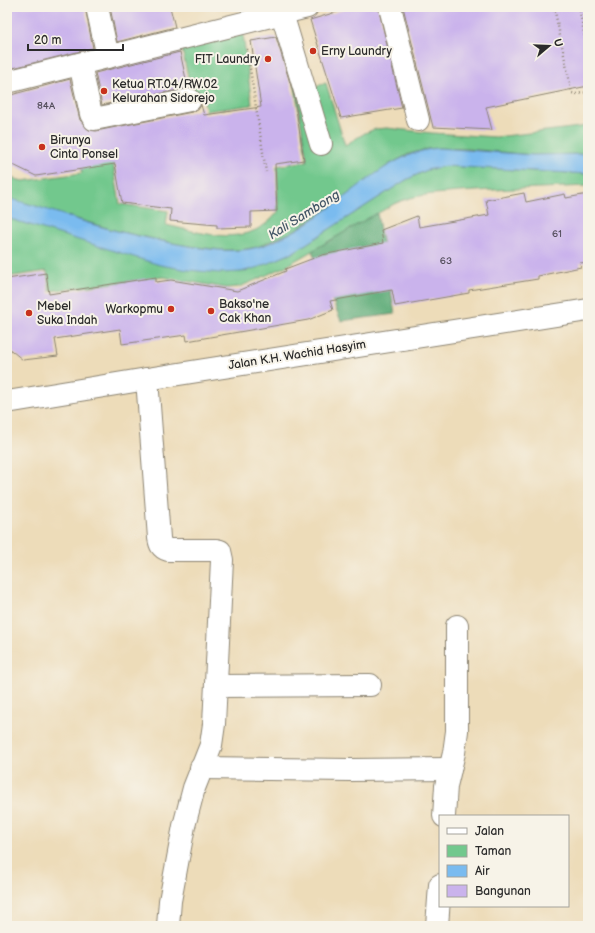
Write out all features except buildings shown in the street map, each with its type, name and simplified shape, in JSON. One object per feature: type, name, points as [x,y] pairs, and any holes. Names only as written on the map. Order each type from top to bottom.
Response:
[{"type":"street","points":[[97,7],[108,57]]},
{"type":"street","points":[[7,82],[243,23],[280,10],[307,7]]},
{"type":"street","points":[[390,7],[418,120]]},
{"type":"street","points":[[280,10],[321,144]]},
{"type":"street","points":[[80,64],[91,114],[94,119],[190,100]]},
{"type":"street","name":"Jalan K.H. Wachid Hasyim","points":[[7,402],[588,310]]},
{"type":"street","points":[[147,379],[160,545],[164,549],[168,550],[216,550],[220,551],[222,554],[212,741],[189,802],[172,894],[168,926]]},
{"type":"street","points":[[444,815],[446,786],[457,731],[457,626]]},
{"type":"street","points":[[216,686],[370,686]]},
{"type":"street","points":[[201,768],[350,770],[450,769]]},
{"type":"street","points":[[437,926],[439,899]]},
{"type":"path","points":[[554,7],[572,93],[576,94],[588,92]]},
{"type":"path","points":[[579,7],[588,53]]},
{"type":"path","points":[[243,23],[266,172]]},
{"type":"green space","points":[[243,34],[252,105],[206,111],[203,97],[193,98],[182,50]]},
{"type":"green space","points":[[288,43],[310,88],[326,83],[345,145],[365,133],[375,129],[387,128],[432,133],[496,137],[588,126],[588,154],[533,155],[468,149],[427,149],[409,154],[390,164],[292,232],[257,247],[240,250],[221,250],[182,245],[117,231],[7,198],[7,177],[23,181],[82,173],[81,163],[112,157],[120,204],[168,211],[166,225],[205,234],[231,236],[256,230],[268,222],[278,212],[277,166],[307,161]]},
{"type":"green space","points":[[445,166],[588,174],[588,186],[459,192],[410,198],[394,204],[284,267],[239,287],[226,288],[163,277],[50,291],[47,271],[7,277],[7,218],[71,237],[241,272],[259,267],[292,253],[406,180],[427,170]]},
{"type":"green space","points":[[377,213],[395,314],[341,321],[312,251]]},
{"type":"water","points":[[439,148],[533,155],[588,154],[588,174],[445,166],[427,170],[406,180],[292,253],[259,267],[241,272],[220,273],[188,270],[160,265],[7,218],[7,198],[117,231],[156,240],[218,250],[250,249],[279,239],[311,221],[374,175],[398,160],[411,154]]},
{"type":"place","name":"Erny Laundry","points":[[313,51]]},
{"type":"place","name":"FIT Laundry","points":[[268,59]]},
{"type":"place","name":"Ketua RT.04/RW.02 Kelurahan Sidorejo","points":[[104,91]]},
{"type":"place","name":"Birunya Cinta Ponsel","points":[[42,147]]},
{"type":"place","name":"Warkopmu","points":[[171,309]]},
{"type":"place","name":"Bakso'ne Cak Khan","points":[[211,311]]},
{"type":"place","name":"Mebel Suka Indah","points":[[29,313]]},
{"type":"water label","name":"Kali Sambong","points":[[304,215]]}]
